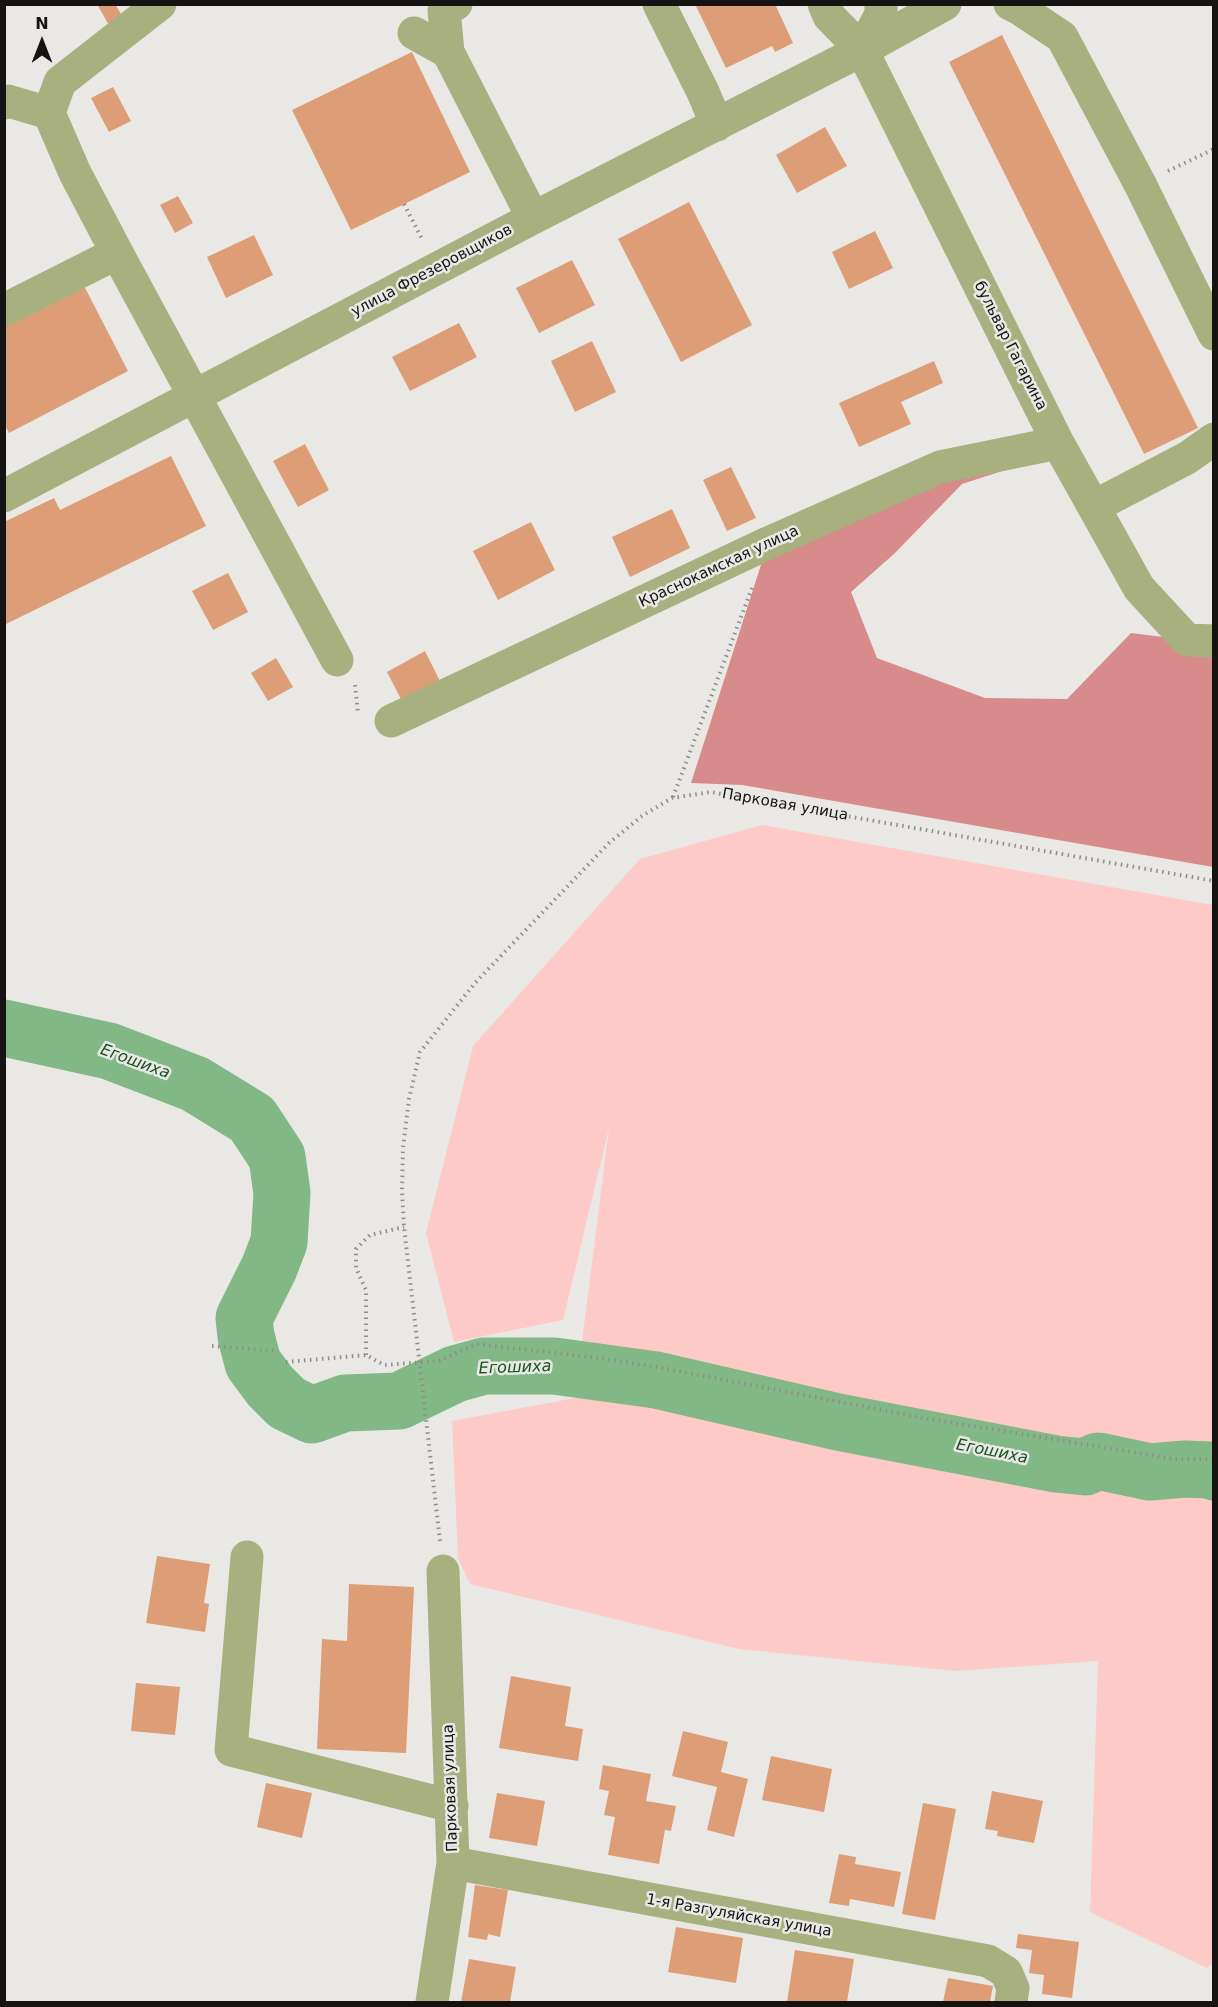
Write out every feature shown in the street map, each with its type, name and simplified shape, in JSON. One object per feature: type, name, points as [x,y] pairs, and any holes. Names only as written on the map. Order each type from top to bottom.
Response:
[{"type":"street","points":[[160,4],[60,82],[49,113],[75,173],[117,253],[337,660]]},
{"type":"street","points":[[456,4],[444,10],[448,51],[533,218]]},
{"type":"street","points":[[659,4],[717,125]]},
{"type":"street","name":"бульвар Гагарина","points":[[824,4],[829,16],[862,50],[1058,443],[1139,588],[1187,640],[1214,640]]},
{"type":"street","name":"улица Фрезеровщиков","points":[[4,496],[533,218],[862,50],[945,4]]},
{"type":"street","points":[[1010,4],[1062,37],[1140,184],[1214,334]]},
{"type":"street","points":[[862,50],[881,9]]},
{"type":"street","points":[[414,33],[448,51]]},
{"type":"street","points":[[6,102],[49,113]]},
{"type":"street","points":[[4,310],[117,253]]},
{"type":"street","points":[[1095,506],[1187,458],[1214,439]]},
{"type":"street","name":"Краснокамская улица","points":[[391,721],[768,543],[940,467],[1058,443]]},
{"type":"street","points":[[248,1557],[231,1750],[452,1806]]},
{"type":"street","name":"Парковая улица","points":[[432,2002],[453,1863],[443,1571]]},
{"type":"street","name":"1-я Разгуляйская улица","points":[[453,1863],[988,1961],[1006,1971],[1012,1995]]},
{"type":"path","points":[[1140,184],[1214,149]]},
{"type":"path","points":[[404,204],[428,249]]},
{"type":"path","points":[[672,798],[768,543]]},
{"type":"path","points":[[337,660],[355,684],[359,719],[391,721]]},
{"type":"path","name":"Парковая улица","points":[[443,1571],[404,1227],[403,1148],[420,1052],[475,983],[609,843],[642,816],[672,798],[711,792],[1214,881]]},
{"type":"path","points":[[366,1355],[366,1290],[357,1268],[357,1249],[370,1234],[404,1227]]},
{"type":"path","points":[[286,1362],[366,1355],[384,1365],[439,1361],[476,1344],[657,1367],[929,1419],[1175,1459],[1214,1459]]},
{"type":"path","points":[[212,1346],[277,1352]]},
{"type":"shaded area","points":[[1055,454],[962,484],[895,553],[851,592],[877,658],[985,698],[1067,699],[1131,633],[1213,641],[1213,867],[742,785],[691,783],[768,543],[940,467]]},
{"type":"shaded area","points":[[762,825],[1213,905],[1214,1961],[1207,1968],[1090,1912],[1098,1661],[956,1671],[739,1649],[470,1584],[458,1558],[452,1421],[575,1398],[609,1128],[563,1320],[454,1342],[426,1233],[473,1046],[640,859]]},
{"type":"building","points":[[97,4],[115,4],[124,19],[110,27]]},
{"type":"building","points":[[695,4],[775,4],[793,43],[775,52],[772,46],[726,68]]},
{"type":"building","points":[[1002,35],[1198,428],[1144,454],[949,62]]},
{"type":"building","points":[[412,52],[470,172],[351,230],[292,110]]},
{"type":"building","points":[[113,87],[131,121],[109,132],[91,98]]},
{"type":"building","points":[[825,127],[847,166],[797,193],[776,155]]},
{"type":"building","points":[[178,196],[193,223],[175,233],[160,205]]},
{"type":"building","points":[[689,202],[752,325],[681,362],[618,239]]},
{"type":"building","points":[[875,231],[893,268],[849,289],[832,252]]},
{"type":"building","points":[[254,235],[273,275],[226,298],[207,257]]},
{"type":"building","points":[[572,260],[595,305],[539,333],[516,288]]},
{"type":"building","points":[[81,280],[128,371],[9,433],[4,424],[4,320]]},
{"type":"building","points":[[459,323],[477,357],[410,391],[392,357]]},
{"type":"building","points":[[592,341],[616,392],[575,412],[551,361]]},
{"type":"building","points":[[934,361],[943,383],[901,402],[911,424],[859,447],[839,403]]},
{"type":"building","points":[[305,444],[329,490],[298,507],[273,461]]},
{"type":"building","points":[[171,456],[206,526],[4,625],[4,522],[54,498],[60,510]]},
{"type":"building","points":[[731,467],[756,518],[727,531],[703,480]]},
{"type":"building","points":[[672,509],[690,548],[630,577],[612,537]]},
{"type":"building","points":[[531,522],[555,570],[498,600],[473,551]]},
{"type":"building","points":[[228,573],[248,612],[213,630],[192,591]]},
{"type":"building","points":[[425,651],[441,683],[403,703],[387,672]]},
{"type":"building","points":[[276,658],[293,687],[268,701],[251,673]]},
{"type":"building","points":[[157,1556],[210,1564],[204,1603],[209,1604],[205,1632],[146,1623]]},
{"type":"building","points":[[349,1584],[414,1587],[406,1753],[317,1749],[322,1639],[347,1641]]},
{"type":"building","points":[[511,1676],[571,1687],[565,1726],[583,1729],[578,1761],[499,1748]]},
{"type":"building","points":[[136,1683],[180,1687],[175,1735],[131,1731]]},
{"type":"building","points":[[683,1731],[728,1742],[721,1772],[748,1779],[734,1837],[707,1830],[717,1787],[672,1776]]},
{"type":"building","points":[[771,1756],[832,1769],[824,1812],[762,1800]]},
{"type":"building","points":[[603,1765],[651,1774],[646,1801],[676,1806],[671,1831],[665,1830],[659,1864],[608,1855],[615,1817],[604,1815],[609,1791],[599,1789]]},
{"type":"building","points":[[266,1783],[312,1793],[302,1838],[257,1827]]},
{"type":"building","points":[[992,1791],[1043,1801],[1034,1843],[997,1836],[998,1831],[985,1829]]},
{"type":"building","points":[[497,1793],[545,1801],[537,1846],[489,1838]]},
{"type":"building","points":[[923,1803],[956,1809],[935,1920],[902,1914]]},
{"type":"building","points":[[839,1854],[856,1857],[855,1864],[901,1872],[894,1907],[850,1899],[849,1906],[829,1903]]},
{"type":"building","points":[[475,1885],[508,1890],[500,1937],[488,1934],[487,1940],[468,1937]]},
{"type":"building","points":[[676,1927],[743,1938],[736,1983],[668,1972]]},
{"type":"building","points":[[1018,1934],[1079,1942],[1072,1998],[1042,1994],[1044,1975],[1029,1973],[1032,1950],[1016,1948]]},
{"type":"building","points":[[795,1950],[854,1959],[847,2002],[787,2002]]},
{"type":"building","points":[[469,1959],[516,1967],[510,2002],[461,2002]]},
{"type":"building","points":[[948,1978],[993,1986],[990,2002],[943,2002]]},
{"type":"waterway","name":"Егошиха","points":[[4,1028],[109,1051],[195,1084],[252,1119],[277,1157],[282,1193],[279,1242],[244,1318],[246,1336],[253,1363],[270,1386],[287,1403],[312,1415],[345,1403],[399,1401],[455,1374],[484,1366],[554,1366],[656,1380],[838,1422],[1056,1464],[1085,1467],[1098,1461],[1150,1472],[1185,1469],[1214,1472]]}]
